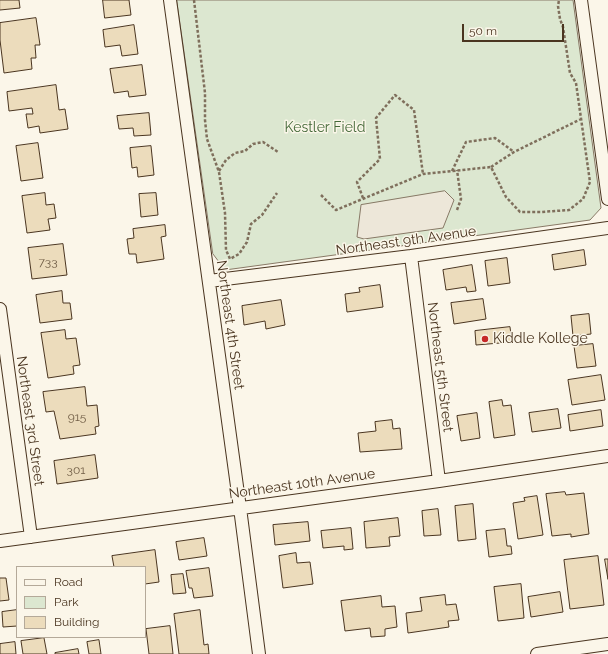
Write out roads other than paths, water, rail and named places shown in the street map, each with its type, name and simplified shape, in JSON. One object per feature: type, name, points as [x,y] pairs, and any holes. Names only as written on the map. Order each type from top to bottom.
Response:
[{"type":"street","name":"Northeast 4th Street","points":[[170,0],[259,654]]},
{"type":"street","points":[[581,0],[608,199]]},
{"type":"street","name":"Northeast 9th Avenue","points":[[208,281],[411,256],[608,228]]},
{"type":"street","name":"Northeast 5th Street","points":[[411,256],[439,481]]},
{"type":"street","name":"Northeast 3rd Street","points":[[0,309],[31,537]]},
{"type":"street","name":"Northeast 10th Avenue","points":[[0,541],[439,481],[608,456]]},
{"type":"street","points":[[537,654],[608,644]]},
{"type":"place","name":"Kiddle Kollege","points":[[485,339]]},
{"type":"park label","name":"Kestler Field","points":[[325,128]]}]
